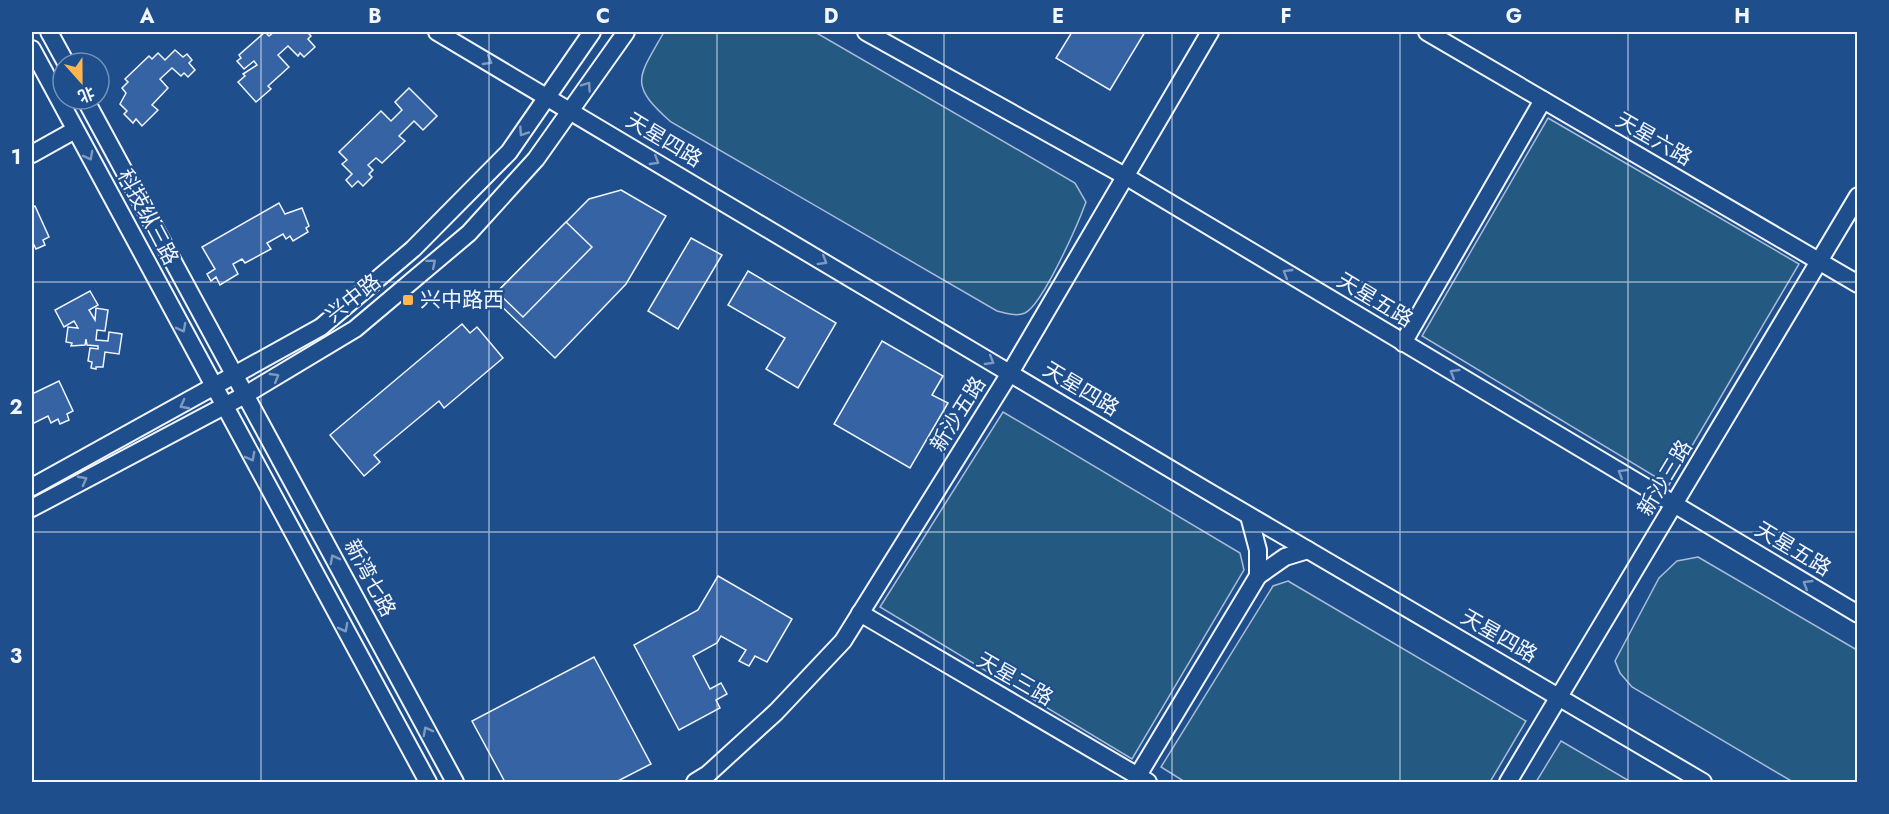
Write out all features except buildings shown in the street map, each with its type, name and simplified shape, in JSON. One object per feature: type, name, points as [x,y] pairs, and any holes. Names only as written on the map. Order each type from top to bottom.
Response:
[{"type":"street","points":[[49,32],[59,51]]},
{"type":"street","name":"天星四路","points":[[437,32],[1249,516],[1703,783]]},
{"type":"street","name":"兴中路","points":[[32,487],[235,377],[321,327],[413,249],[509,152],[592,32]]},
{"type":"street","name":"兴中路","points":[[32,508],[246,395],[355,329],[469,232],[536,159],[626,32]]},
{"type":"street","name":"天星五路","points":[[866,32],[1125,176],[1857,614]]},
{"type":"street","name":"新沙五路","points":[[695,783],[708,774],[776,712],[843,641],[1010,373],[1210,32]]},
{"type":"street","name":"天星六路","points":[[1427,32],[1857,285]]},
{"type":"street","name":"科技纵三路","points":[[32,49],[224,406]]},
{"type":"street","points":[[1403,343],[1543,100]]},
{"type":"street","name":"科技纵三路","points":[[92,111],[246,395]]},
{"type":"street","points":[[32,154],[75,130]]},
{"type":"street","name":"新沙三路","points":[[1508,783],[1676,505],[1857,196]]},
{"type":"street","name":"新湾七路","points":[[246,395],[454,783]]},
{"type":"street","points":[[224,406],[428,783]]},
{"type":"street","points":[[1249,516],[1258,550],[1258,576]]},
{"type":"street","points":[[1142,780],[1258,576],[1285,557],[1308,550]]},
{"type":"street","name":"天星三路","points":[[860,614],[1142,780]]},
{"type":"shaded area","points":[[664,32],[815,32],[1075,183],[1086,202],[1076,227],[1041,295],[1025,313],[1015,315],[997,311],[671,122],[648,98],[643,89],[642,80],[648,60]]},
{"type":"shaded area","points":[[1548,118],[1799,264],[1669,485],[1422,336]]},
{"type":"shaded area","points":[[1003,412],[1240,553],[1244,570],[1132,759],[880,607]]},
{"type":"shaded area","points":[[1698,557],[1857,650],[1857,782],[1793,782],[1632,687],[1620,673],[1615,661],[1659,578],[1677,561]]},
{"type":"shaded area","points":[[1288,581],[1526,721],[1490,782],[1185,782],[1161,767],[1273,586]]},
{"type":"shaded area","points":[[1561,741],[1631,782],[1536,782]]},
{"type":"place","name":"兴中路西","points":[[408,300]]}]
